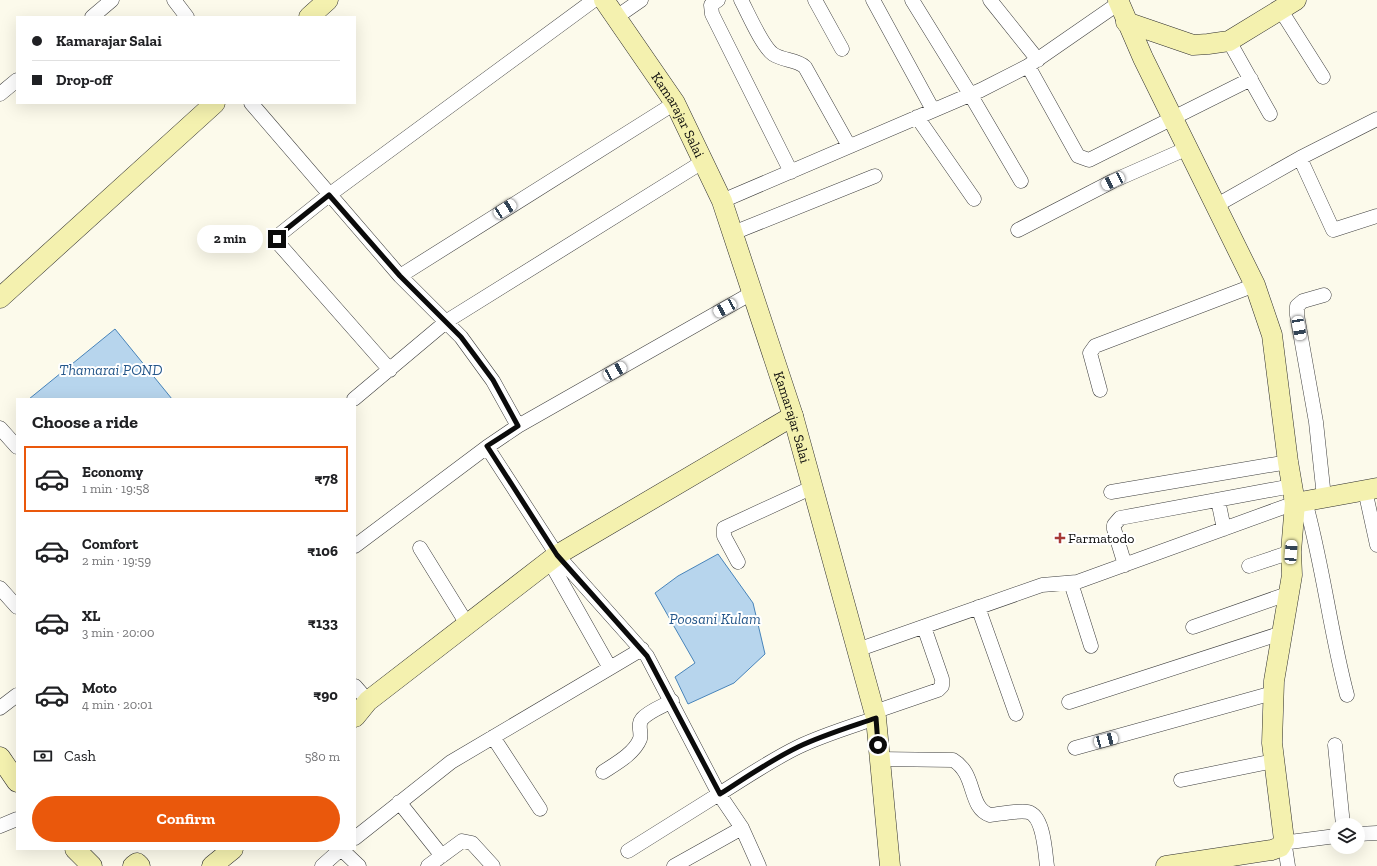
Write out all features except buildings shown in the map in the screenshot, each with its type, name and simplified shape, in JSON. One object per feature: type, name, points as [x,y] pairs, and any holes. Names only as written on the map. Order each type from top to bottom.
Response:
[{"type":"street","points":[[93,16],[112,0]]},
{"type":"street","points":[[174,0],[186,16]]},
{"type":"street","points":[[310,16],[328,0]]},
{"type":"street","points":[[390,370],[279,244],[277,239],[279,235],[329,195],[594,0]]},
{"type":"street","name":"Kamarajar Salai","points":[[604,0],[675,103],[722,201],[733,233],[793,416],[875,715],[890,866]]},
{"type":"street","points":[[615,18],[641,0]]},
{"type":"street","points":[[718,0],[711,5],[712,14],[791,172]]},
{"type":"street","points":[[740,0],[767,48],[781,58],[801,63],[805,67],[849,146]]},
{"type":"street","points":[[815,0],[842,49]]},
{"type":"street","points":[[873,0],[933,110]]},
{"type":"street","points":[[912,0],[1021,181]]},
{"type":"street","points":[[990,0],[1033,63],[1078,156],[1083,160],[1089,160],[1250,79]]},
{"type":"street","points":[[722,201],[970,94],[1033,63],[1119,1],[1126,22],[1255,284],[1272,335],[1288,462],[1304,497],[1324,578],[1338,662],[1347,695]]},
{"type":"street","points":[[1126,22],[1193,45],[1229,41],[1288,5],[1323,77]]},
{"type":"street","points":[[1229,41],[1270,114]]},
{"type":"street","points":[[0,94],[16,81]]},
{"type":"street","points":[[400,276],[675,103]]},
{"type":"street","points":[[0,298],[214,104]]},
{"type":"street","points":[[251,104],[400,276],[447,321],[493,380],[518,426]]},
{"type":"street","points":[[917,116],[974,198]]},
{"type":"street","points":[[1217,205],[1300,158],[1377,119]]},
{"type":"street","points":[[1018,230],[1102,187],[1188,148]]},
{"type":"street","points":[[1300,158],[1333,230],[1377,216]]},
{"type":"street","points":[[355,398],[447,321],[704,161]]},
{"type":"street","points":[[733,233],[875,176]]},
{"type":"street","points":[[1100,390],[1090,356],[1090,353],[1095,346],[1255,284]]},
{"type":"street","points":[[356,545],[487,446],[518,426],[752,293]]},
{"type":"street","points":[[1288,866],[1272,743],[1273,693],[1290,593],[1292,575],[1291,552],[1304,497],[1316,422],[1297,315],[1297,306],[1303,301],[1324,295]]},
{"type":"street","points":[[356,716],[368,700],[553,557],[793,416]]},
{"type":"street","points":[[0,428],[16,446]]},
{"type":"street","points":[[487,446],[553,557],[579,613],[610,668]]},
{"type":"street","points":[[1111,492],[1288,462]]},
{"type":"street","points":[[738,562],[724,536],[724,528],[813,487]]},
{"type":"street","points":[[1125,565],[1114,530],[1114,525],[1120,518],[1218,500],[1304,497],[1371,489],[1377,545]]},
{"type":"street","points":[[857,650],[1048,583],[1071,583],[1125,565],[1224,529],[1304,497]]},
{"type":"street","points":[[1218,500],[1224,529]]},
{"type":"street","points":[[420,548],[467,624]]},
{"type":"street","points":[[1248,566],[1291,552]]},
{"type":"street","points":[[553,557],[597,600],[642,649],[672,702],[720,794],[742,828],[759,866]]},
{"type":"street","points":[[1071,583],[1091,646]]},
{"type":"street","points":[[0,588],[16,606]]},
{"type":"street","points":[[1193,627],[1290,593]]},
{"type":"street","points":[[579,613],[597,600]]},
{"type":"street","points":[[978,607],[1016,714]]},
{"type":"street","points":[[628,851],[760,768],[796,748],[929,694],[942,686],[942,678],[924,627]]},
{"type":"street","points":[[1069,702],[1282,633]]},
{"type":"street","points":[[356,837],[451,762],[642,649]]},
{"type":"street","points":[[356,687],[368,700]]},
{"type":"street","points":[[1075,748],[1273,693]]},
{"type":"street","points":[[0,708],[16,696]]},
{"type":"street","points":[[603,772],[622,760],[636,746],[640,738],[639,723],[644,717],[672,702]]},
{"type":"street","points":[[493,737],[540,809]]},
{"type":"street","points":[[1334,745],[1343,818]]},
{"type":"street","points":[[0,758],[16,781]]},
{"type":"street","points":[[879,759],[952,760],[959,764],[967,773],[977,805],[984,814],[990,815],[1027,812],[1033,815],[1041,829],[1047,866]]},
{"type":"street","points":[[1181,780],[1274,760]]},
{"type":"street","points":[[399,802],[442,856]]},
{"type":"street","points":[[0,826],[16,819]]},
{"type":"street","points":[[674,866],[742,828]]},
{"type":"street","points":[[1365,834],[1377,833]]},
{"type":"street","points":[[1166,866],[1272,850],[1280,847],[1284,842],[1329,837]]},
{"type":"street","points":[[428,866],[462,841],[468,841],[493,866]]},
{"type":"street","points":[[76,850],[92,866]]},
{"type":"street","points":[[212,866],[232,850]]},
{"type":"street","points":[[322,866],[340,850]]},
{"type":"street","points":[[342,850],[359,866]]},
{"type":"street","points":[[133,866],[137,863],[140,866]]},
{"type":"water","name":"Thamarai POND","points":[[115,329],[171,398],[30,398]]},
{"type":"water","name":"Poosani Kulam","points":[[718,554],[753,603],[765,654],[734,683],[688,704],[675,677],[695,663],[655,593],[678,576]]},
{"type":"place","name":"Farmatodo","points":[[1060,538]]},
{"type":"route","points":[[277,239],[279,235],[329,195],[400,276],[447,321],[461,337],[493,380],[518,426],[487,446],[557,555],[647,656],[720,794],[760,768],[796,748],[821,737],[876,718],[878,745]]}]
